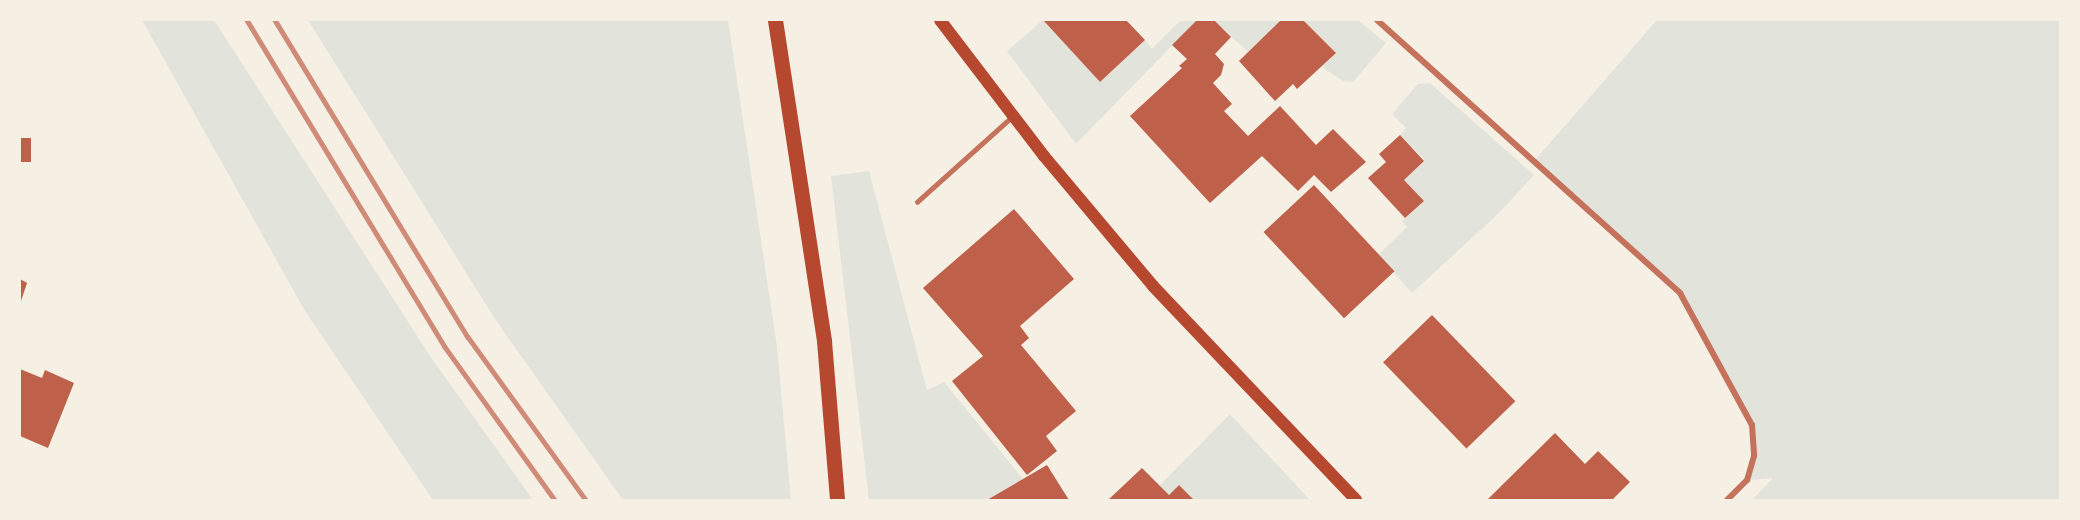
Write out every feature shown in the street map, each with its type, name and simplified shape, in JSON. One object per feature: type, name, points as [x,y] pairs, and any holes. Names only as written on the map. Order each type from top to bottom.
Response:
[{"type":"main road","points":[[775,20],[824,341],[837,501]]},
{"type":"main road","points":[[940,20],[1013,116],[1153,286],[1356,501]]},
{"type":"street","points":[[1377,20],[1680,292],[1752,425],[1754,456],[1747,480],[1726,501]]},
{"type":"lane","points":[[917,202],[1013,116]]},
{"type":"shaded area","points":[[142,20],[214,20],[430,356],[533,500],[433,500],[305,311]]},
{"type":"shaded area","points":[[308,20],[728,20],[777,347],[791,500],[623,500],[495,319]]},
{"type":"shaded area","points":[[1043,20],[1100,82],[1145,40],[1152,49],[1181,20],[1197,20],[1076,144],[1007,51]]},
{"type":"shaded area","points":[[1214,20],[1281,20],[1248,52]]},
{"type":"shaded area","points":[[1303,20],[1358,20],[1386,43],[1353,82],[1343,81],[1322,67],[1336,53]]},
{"type":"shaded area","points":[[1657,20],[2060,20],[2060,500],[1752,500],[1773,478],[1747,480],[1754,456],[1751,425],[1680,293],[1535,160]]},
{"type":"shaded area","points":[[1430,83],[1534,175],[1497,215],[1412,293],[1378,255],[1407,227],[1402,221],[1424,201],[1404,180],[1425,160],[1400,135],[1406,128],[1392,114],[1418,84]]},
{"type":"shaded area","points":[[869,171],[927,390],[944,382],[1023,479],[987,500],[869,500],[831,176]]},
{"type":"shaded area","points":[[1230,414],[1310,500],[1194,500],[1179,485],[1169,495],[1159,486]]},
{"type":"building","points":[[1043,20],[1126,20],[1145,40],[1100,82]]},
{"type":"building","points":[[1197,20],[1214,20],[1231,37],[1215,54],[1224,64],[1221,75],[1213,83],[1232,104],[1224,111],[1248,136],[1280,106],[1316,145],[1333,129],[1366,162],[1331,192],[1314,175],[1298,191],[1262,156],[1210,203],[1130,116],[1182,68],[1179,66],[1187,59],[1172,45]]},
{"type":"building","points":[[1281,20],[1303,20],[1336,53],[1297,89],[1293,84],[1275,101],[1239,61]]},
{"type":"building","points":[[1400,135],[1424,161],[1404,180],[1424,201],[1405,218],[1368,178],[1386,162],[1379,154]]},
{"type":"building","points":[[20,138],[31,138],[31,162],[20,162]]},
{"type":"building","points":[[1314,185],[1394,271],[1344,318],[1264,232]]},
{"type":"building","points":[[1014,209],[1074,279],[1020,326],[1029,338],[1021,345],[1076,411],[1046,436],[1057,451],[1027,475],[952,381],[983,356],[923,288]]},
{"type":"building","points":[[20,279],[27,283],[20,304]]},
{"type":"building","points":[[1432,315],[1515,401],[1466,449],[1383,362]]},
{"type":"building","points":[[20,369],[42,378],[45,370],[74,383],[48,448],[20,436]]},
{"type":"building","points":[[1555,433],[1585,464],[1598,451],[1630,482],[1612,500],[1487,500]]},
{"type":"building","points":[[1047,465],[1069,500],[987,500]]},
{"type":"building","points":[[1142,468],[1169,495],[1179,485],[1194,500],[1108,500]]},
{"type":"railway","points":[[247,20],[445,347],[555,500]]},
{"type":"railway","points":[[275,20],[468,337],[586,500]]}]
